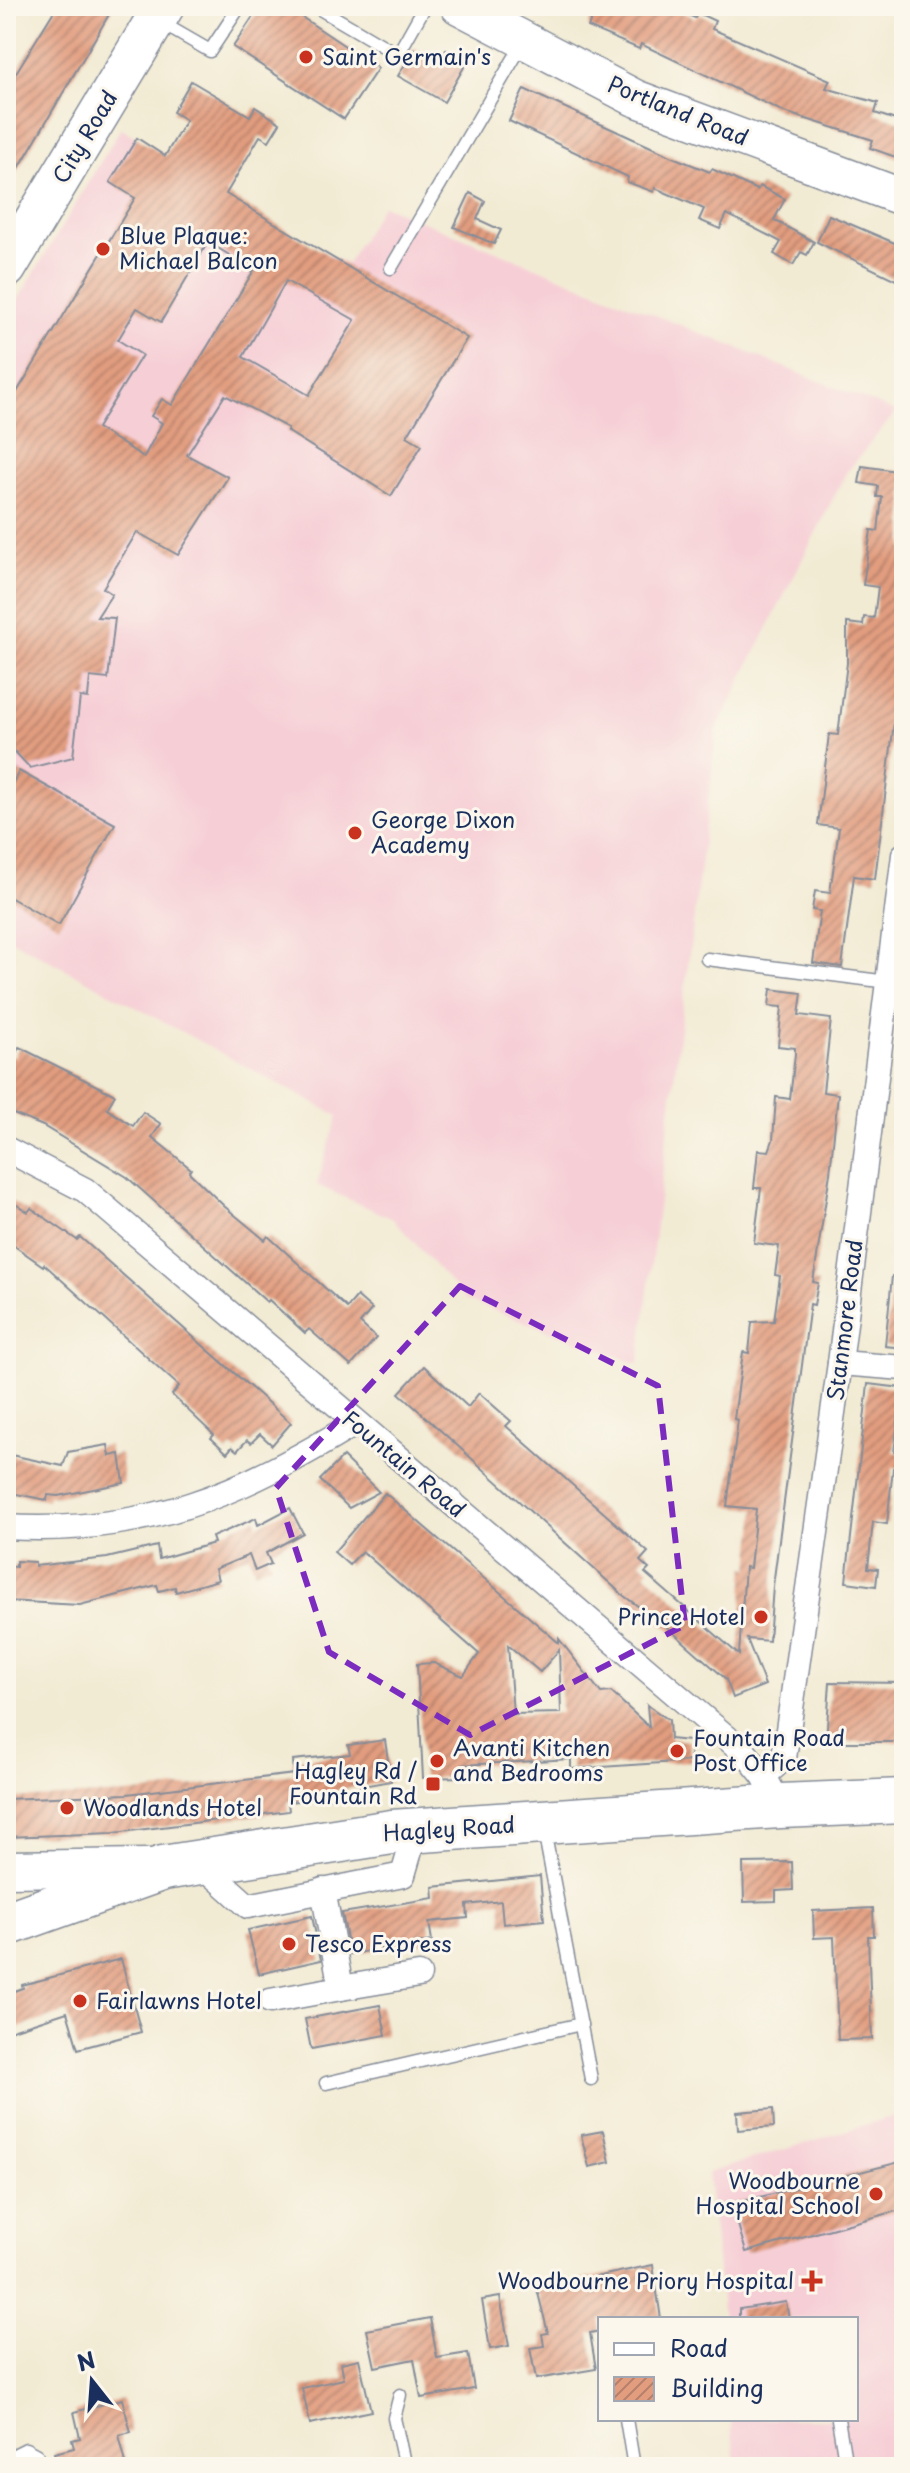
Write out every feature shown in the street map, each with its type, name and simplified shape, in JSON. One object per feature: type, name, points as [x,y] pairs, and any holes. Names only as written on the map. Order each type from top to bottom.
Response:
[{"type":"highway","name":"Hagley Road","points":[[6,1924],[48,1906],[180,1864],[416,1830],[543,1823],[772,1791],[904,1801]]},
{"type":"main road","name":"Portland Road","points":[[459,6],[635,98],[904,198]]},
{"type":"main road","name":"City Road","points":[[6,268],[160,13]]},
{"type":"main road","points":[[6,1869],[180,1864]]},
{"type":"main road","points":[[6,1881],[48,1906]]},
{"type":"street","name":"Stanmore Road","points":[[772,1791],[784,1758],[840,1363],[904,855]]},
{"type":"street","name":"Fountain Road","points":[[6,1149],[85,1190],[746,1754],[772,1791]]},
{"type":"street","points":[[840,1363],[904,1368]]},
{"type":"street","points":[[6,1527],[105,1527],[179,1511],[287,1465],[356,1423]]},
{"type":"street","points":[[180,1864],[248,1906],[403,1875],[416,1830]]},
{"type":"street","points":[[323,1890],[341,1988]]},
{"type":"street","points":[[270,2001],[419,1975]]},
{"type":"lane","points":[[160,13],[210,51],[240,6]]},
{"type":"lane","points":[[315,6],[395,53],[402,47],[425,6]]},
{"type":"lane","points":[[391,268],[524,40]]},
{"type":"lane","points":[[707,959],[888,982]]},
{"type":"lane","points":[[543,1823],[591,2079]]},
{"type":"lane","points":[[326,2083],[581,2024]]},
{"type":"lane","points":[[400,2395],[394,2418],[405,2467]]},
{"type":"lane","points":[[626,2421],[634,2467]]},
{"type":"lane","points":[[838,2421],[846,2467]]},
{"type":"lane","points":[[6,2459],[26,2449],[37,2455]]},
{"type":"highlighted area","points":[[460,1286],[658,1386],[685,1625],[470,1735],[329,1652],[276,1488]]},
{"type":"shaded area","name":"George Dixon Academy","points":[[121,128],[280,229],[347,264],[382,205],[896,412],[846,473],[717,728],[639,1364],[466,1300],[393,1219],[317,1185],[338,1116],[6,937],[6,320]]},
{"type":"shaded area","name":"Woodbourne Priory Hospital","points":[[904,2113],[904,2467],[735,2467],[731,2421],[858,2421],[858,2317],[723,2317],[708,2173]]},
{"type":"building","points":[[57,6],[114,6],[6,190],[6,89]]},
{"type":"building","name":"Saint Germain's","points":[[260,6],[285,6],[378,68],[344,119],[233,47]]},
{"type":"building","points":[[597,6],[633,6],[654,15],[658,6],[668,6],[695,18],[698,13],[715,21],[712,29],[830,80],[826,88],[878,103],[875,113],[904,123],[904,160],[870,148],[873,140],[784,112],[641,44],[639,49],[588,27]]},
{"type":"building","points":[[414,49],[439,64],[446,50],[467,62],[444,102],[398,76]]},
{"type":"building","points":[[191,81],[250,116],[255,107],[280,123],[269,141],[260,136],[226,194],[467,338],[407,436],[422,445],[391,496],[287,431],[288,428],[225,395],[187,455],[228,477],[178,555],[137,532],[103,588],[112,594],[97,617],[115,618],[108,679],[90,677],[88,698],[80,697],[73,757],[30,768],[6,742],[6,410],[135,198],[110,182],[137,138],[165,156],[186,120],[173,112]],"holes":[[[208,242],[254,270],[172,405],[162,399],[151,416],[162,423],[144,457],[97,428],[142,355],[118,340],[137,308],[161,322]],[[286,281],[355,320],[309,395],[243,357]]]},
{"type":"building","points":[[524,89],[675,158],[710,172],[712,169],[757,190],[760,186],[785,199],[774,220],[814,242],[807,255],[801,252],[793,265],[774,254],[781,242],[727,214],[720,229],[699,220],[704,209],[655,188],[654,192],[627,182],[628,177],[509,121]]},
{"type":"building","points":[[470,193],[485,201],[477,219],[501,230],[494,244],[454,227]]},
{"type":"building","points":[[829,215],[904,247],[904,284],[817,242]]},
{"type":"building","points":[[862,466],[904,472],[904,640],[875,879],[854,876],[842,967],[813,963],[820,911],[812,910],[815,891],[830,893],[839,828],[818,825],[829,734],[838,735],[847,663],[847,623],[863,625],[864,617],[874,618],[878,587],[863,585],[871,530],[878,531],[882,497],[877,497],[878,486],[859,483]]},
{"type":"building","points":[[19,771],[115,824],[59,925],[6,895],[6,796]]},
{"type":"building","points":[[771,989],[802,993],[799,1015],[831,1019],[823,1092],[838,1094],[830,1173],[813,1282],[818,1283],[814,1305],[810,1304],[773,1586],[769,1641],[747,1639],[765,1685],[733,1698],[726,1679],[668,1628],[624,1596],[399,1393],[424,1366],[468,1407],[479,1393],[511,1421],[506,1426],[648,1552],[640,1561],[649,1569],[645,1573],[739,1655],[745,1567],[750,1568],[756,1509],[727,1506],[738,1420],[734,1419],[743,1352],[749,1353],[752,1322],[774,1321],[780,1276],[775,1275],[779,1246],[754,1243],[761,1188],[754,1188],[758,1150],[769,1151],[773,1140],[776,1097],[790,1099],[795,1054],[795,1048],[778,1046],[782,1007],[769,1006]]},
{"type":"building","points":[[19,1047],[115,1095],[107,1109],[133,1126],[143,1112],[161,1124],[152,1137],[191,1169],[189,1172],[224,1206],[265,1240],[268,1236],[347,1308],[357,1296],[372,1309],[360,1323],[376,1338],[351,1366],[309,1329],[305,1333],[269,1300],[267,1302],[127,1177],[43,1126],[6,1111],[6,1053],[14,1057]]},
{"type":"building","points":[[6,1198],[28,1212],[31,1208],[77,1240],[80,1237],[291,1423],[272,1445],[260,1434],[251,1443],[247,1440],[237,1451],[232,1447],[227,1453],[211,1438],[214,1435],[172,1395],[179,1386],[44,1264],[6,1240]]},
{"type":"building","points":[[892,1276],[904,1277],[904,1348],[885,1346]]},
{"type":"building","points":[[868,1384],[902,1388],[894,1452],[904,1453],[904,1469],[893,1468],[887,1524],[873,1522],[868,1568],[878,1569],[876,1586],[846,1582]]},
{"type":"building","points":[[108,1445],[110,1456],[120,1454],[124,1483],[58,1496],[48,1495],[47,1500],[6,1492],[6,1454],[63,1466],[68,1452]]},
{"type":"building","points":[[343,1457],[379,1492],[349,1508],[320,1480]]},
{"type":"building","points":[[385,1493],[559,1643],[559,1639],[601,1693],[611,1692],[649,1727],[647,1705],[669,1720],[670,1739],[689,1741],[691,1761],[571,1769],[571,1759],[462,1765],[463,1777],[423,1778],[417,1664],[434,1663],[463,1676],[479,1654],[362,1551],[349,1565],[334,1552]],"holes":[[[508,1645],[540,1672],[559,1650],[561,1713],[513,1714]]]},
{"type":"building","points":[[290,1508],[303,1533],[266,1553],[271,1564],[255,1571],[249,1555],[215,1569],[218,1580],[176,1592],[175,1587],[159,1591],[157,1585],[80,1605],[6,1601],[6,1565],[16,1567],[16,1561],[35,1562],[35,1566],[107,1558],[157,1546],[159,1559],[214,1543],[212,1537],[256,1518],[258,1525]]},
{"type":"building","points":[[830,1682],[904,1683],[904,1742],[826,1742]]},
{"type":"building","points":[[385,1740],[391,1781],[334,1791],[335,1797],[288,1802],[289,1811],[114,1833],[6,1837],[6,1799],[127,1794],[294,1774],[293,1760],[350,1754],[348,1745]]},
{"type":"building","points":[[792,1862],[793,1890],[776,1891],[776,1901],[744,1902],[743,1863]]},
{"type":"building","points":[[540,1876],[544,1920],[503,1924],[501,1901],[467,1905],[468,1918],[429,1922],[432,1941],[350,1954],[342,1913],[434,1898],[433,1887]]},
{"type":"building","points":[[873,1908],[874,1936],[868,1936],[872,2039],[838,2040],[834,1937],[814,1938],[813,1911]]},
{"type":"building","name":"Tesco Express","points":[[312,1916],[321,1960],[259,1974],[248,1930]]},
{"type":"building","points":[[121,1959],[141,2032],[78,2049],[67,2012],[6,2032],[6,1994],[23,1988],[22,1985]]},
{"type":"building","points":[[380,2005],[386,2035],[311,2049],[305,2019]]},
{"type":"building","points":[[773,2109],[774,2127],[738,2130],[737,2112]]},
{"type":"building","points":[[603,2131],[610,2162],[589,2167],[581,2135]]},
{"type":"building","points":[[904,2161],[904,2209],[746,2252],[732,2204]]},
{"type":"building","points":[[653,2265],[661,2317],[598,2317],[598,2331],[590,2333],[596,2369],[536,2379],[530,2348],[544,2346],[542,2334],[548,2333],[537,2289]]},
{"type":"building","points":[[500,2297],[509,2346],[490,2349],[482,2300]]},
{"type":"building","points":[[786,2302],[789,2317],[739,2317],[739,2309]]},
{"type":"building","points":[[430,2318],[437,2358],[468,2353],[474,2389],[421,2398],[414,2359],[375,2367],[367,2330]]},
{"type":"building","points":[[359,2359],[371,2411],[310,2424],[302,2388],[344,2379],[341,2363]]},
{"type":"building","points":[[122,2399],[131,2432],[119,2435],[127,2467],[58,2467],[54,2453],[74,2448],[72,2440],[80,2438],[74,2412]]},
{"type":"place","name":"Saint Germain's","points":[[306,57]]},
{"type":"place","name":"Blue Plaque: Michael Balcon","points":[[103,249]]},
{"type":"place","name":"George Dixon Academy","points":[[355,833]]},
{"type":"place","name":"Prince Hotel","points":[[761,1617]]},
{"type":"place","name":"Fountain Road Post Office","points":[[677,1751]]},
{"type":"place","name":"Avanti Kitchen and Bedrooms","points":[[437,1761]]},
{"type":"place","name":"Hagley Rd / Fountain Rd","points":[[433,1784]]},
{"type":"place","name":"Woodlands Hotel","points":[[67,1808]]},
{"type":"place","name":"Tesco Express","points":[[289,1944]]},
{"type":"place","name":"Fairlawns Hotel","points":[[80,2001]]},
{"type":"place","name":"Woodbourne Hospital School","points":[[876,2194]]},
{"type":"place","name":"Woodbourne Priory Hospital","points":[[812,2281]]}]
